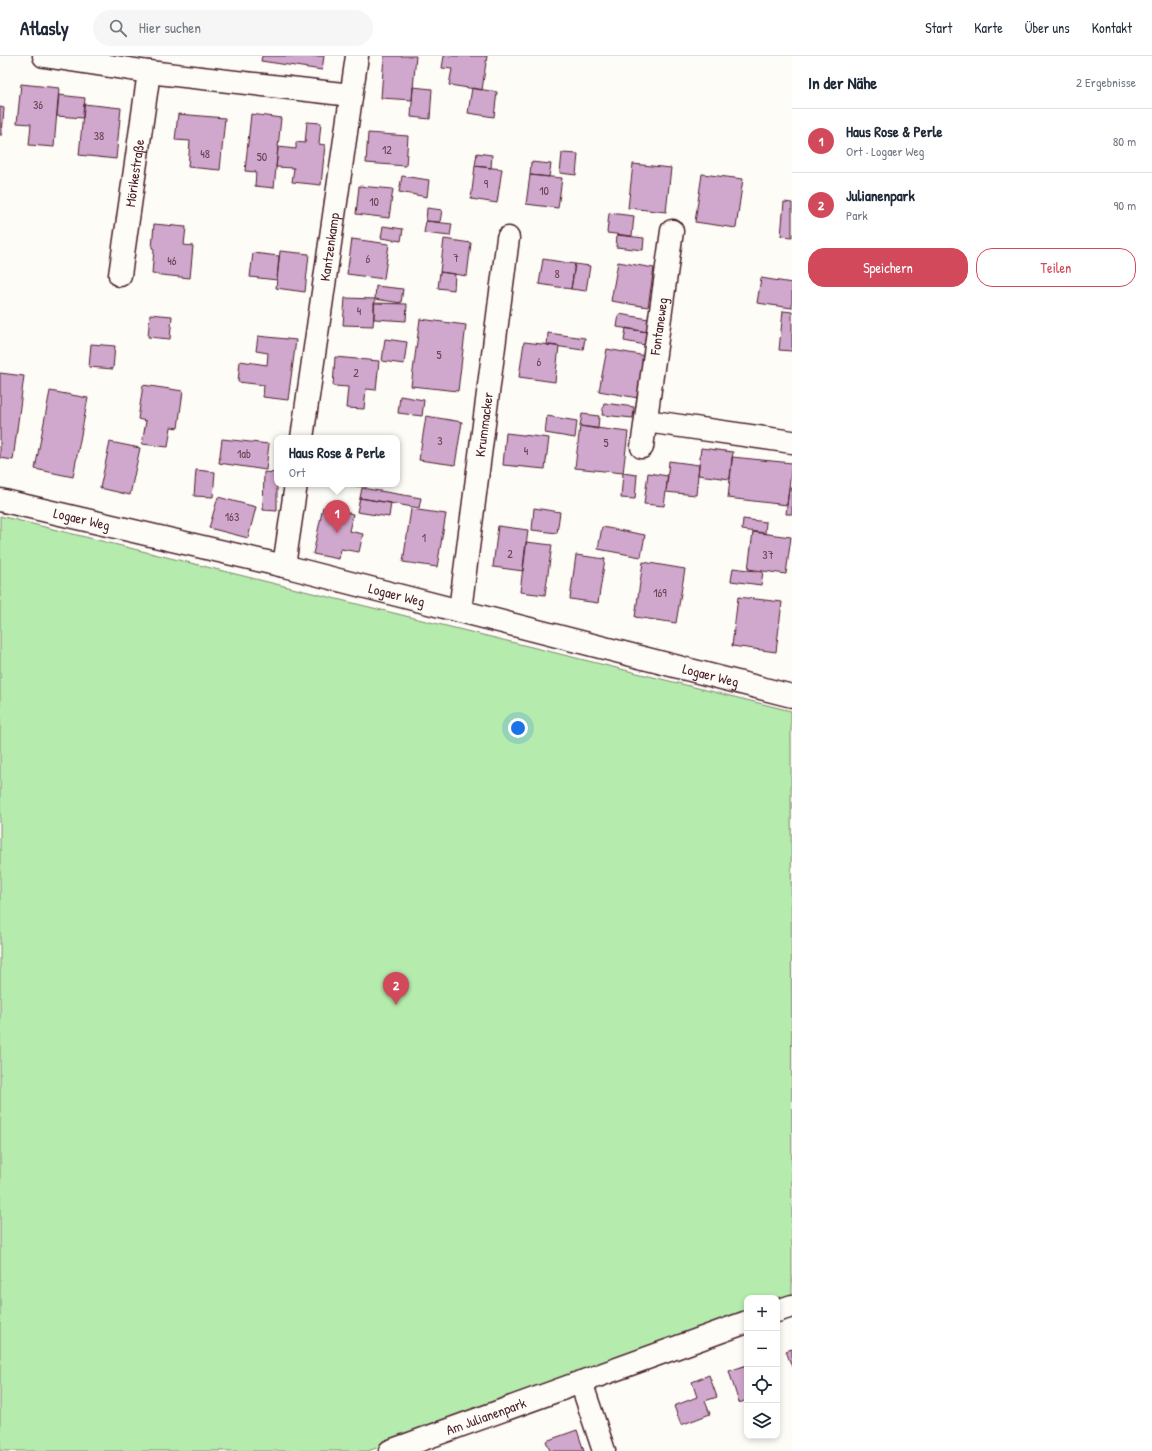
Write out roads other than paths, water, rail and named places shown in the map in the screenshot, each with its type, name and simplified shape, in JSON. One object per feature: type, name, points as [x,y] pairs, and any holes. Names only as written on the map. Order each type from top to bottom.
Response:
[{"type":"street","points":[[44,56],[149,72],[351,95]]},
{"type":"street","name":"Kantzenkamp","points":[[302,435],[357,56]]},
{"type":"street","name":"Mörikestraße","points":[[120,275],[149,72]]},
{"type":"street","name":"Fontaneweg","points":[[642,447],[672,231]]},
{"type":"street","name":"Krummacker","points":[[460,610],[508,238]]},
{"type":"street","points":[[646,421],[792,442]]},
{"type":"street","points":[[284,566],[296,487]]},
{"type":"street","name":"Logaer Weg","points":[[0,500],[284,566],[792,696]]},
{"type":"street","points":[[780,1310],[792,1306]]},
{"type":"street","name":"Am Julianenpark","points":[[390,1451],[744,1323]]},
{"type":"street","points":[[581,1382],[604,1451]]},
{"type":"place","name":"Haus Rose & Perle","points":[[337,533]]},
{"type":"place","name":"Julianenpark","points":[[396,1005]]}]
